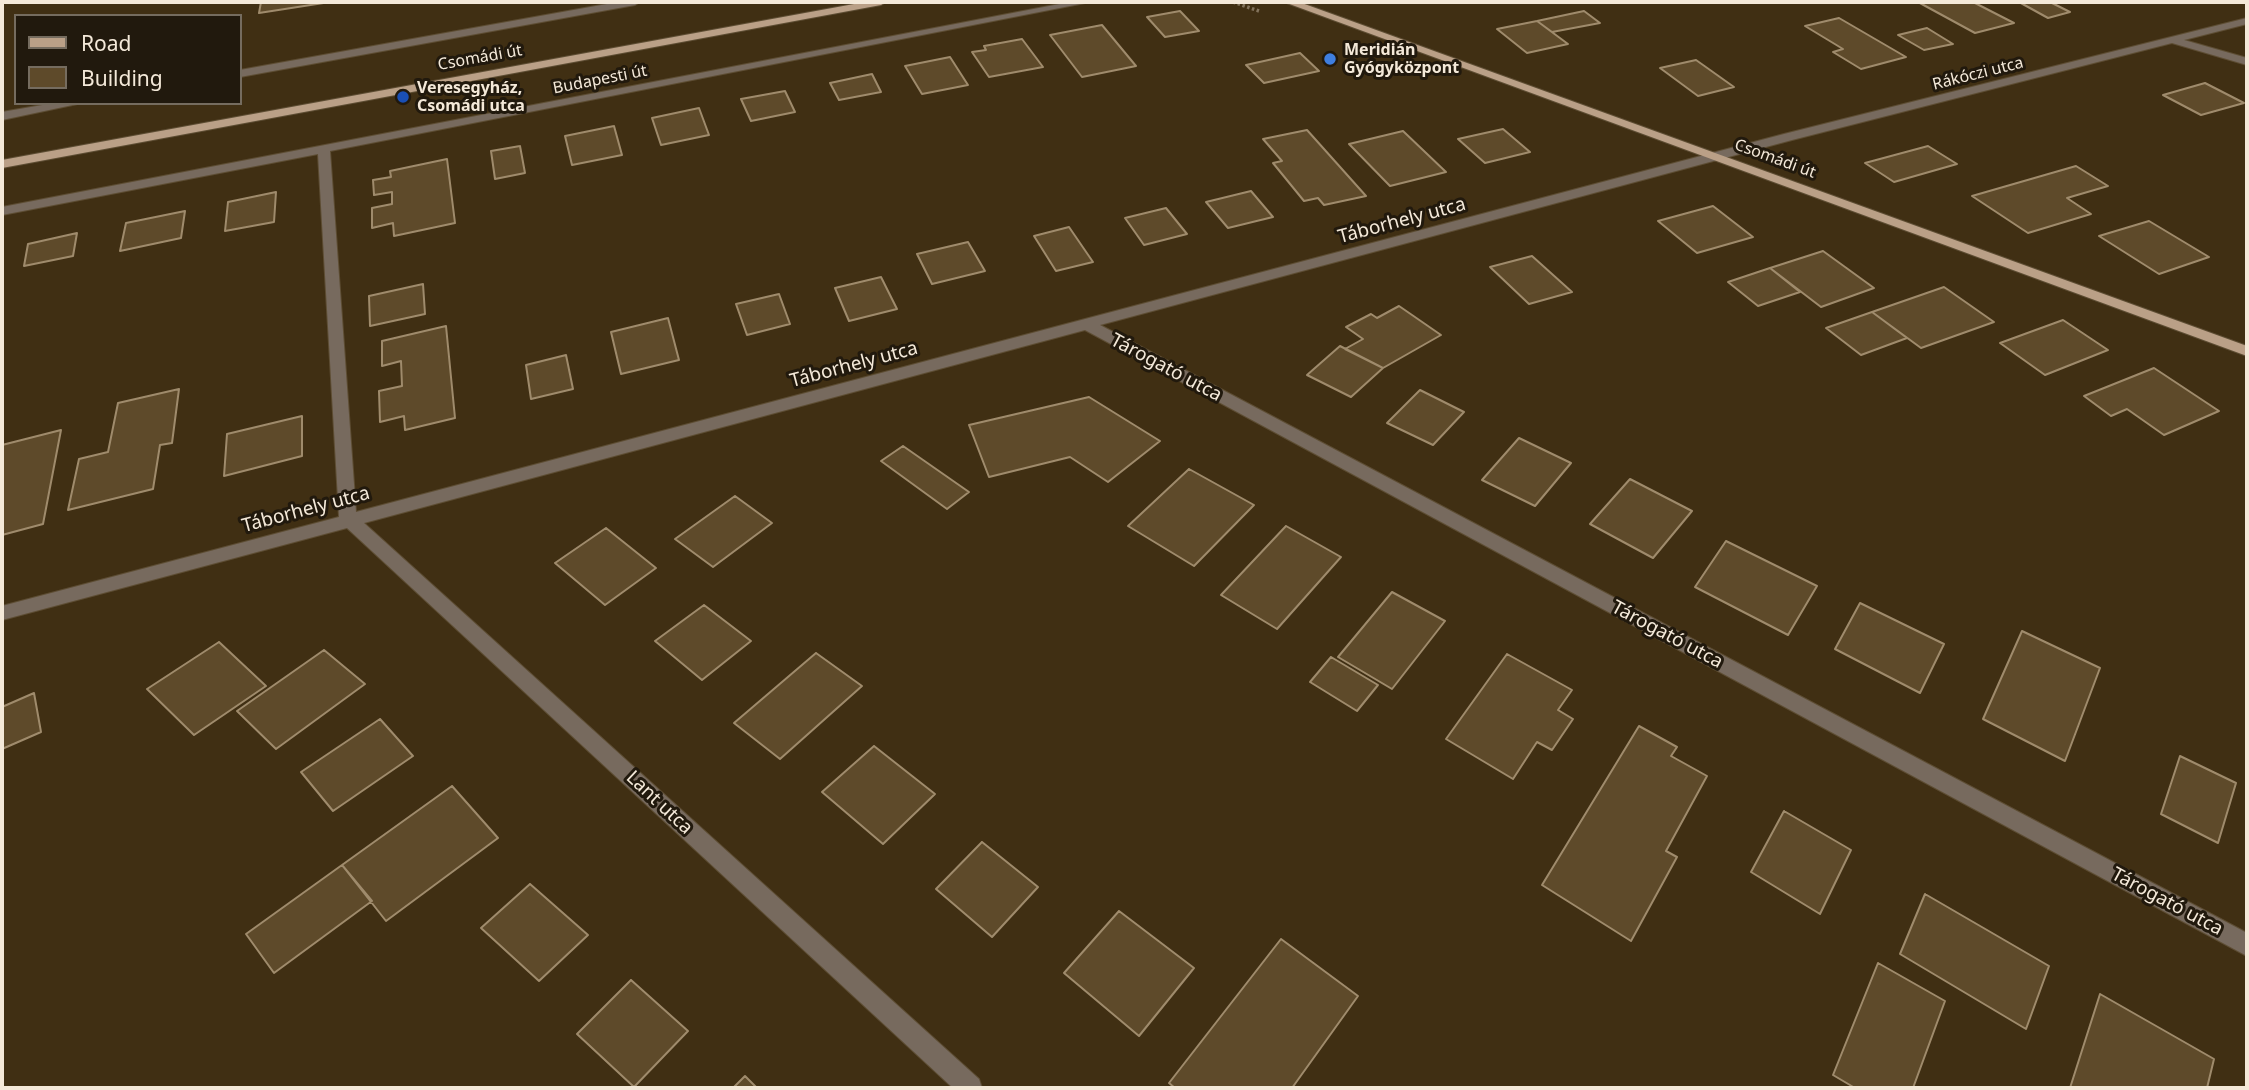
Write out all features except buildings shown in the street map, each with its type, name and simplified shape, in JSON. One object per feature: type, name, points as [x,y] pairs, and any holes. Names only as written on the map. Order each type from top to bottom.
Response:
[{"type":"main road","name":"Csomádi út","points":[[2,164],[881,2]]},
{"type":"main road","name":"Csomádi út","points":[[1289,2],[2247,351]]},
{"type":"street","points":[[242,74],[635,2]]},
{"type":"street","name":"Budapesti út","points":[[2,211],[1080,3]]},
{"type":"street","name":"Rákóczi utca","points":[[1716,156],[2247,21]]},
{"type":"street","points":[[2175,41],[2247,62]]},
{"type":"street","points":[[2,116],[65,105]]},
{"type":"street","points":[[324,149],[348,519]]},
{"type":"street","name":"Táborhely utca","points":[[2,613],[1716,156]]},
{"type":"street","name":"Tárogató utca","points":[[1086,324],[2247,945]]},
{"type":"street","name":"Lant utca","points":[[348,519],[970,1088]]},
{"type":"place","name":"Meridián Gyógyközpont","points":[[1330,59]]},
{"type":"place","name":"Veresegyház, Csomádi utca","points":[[403,97]]}]
